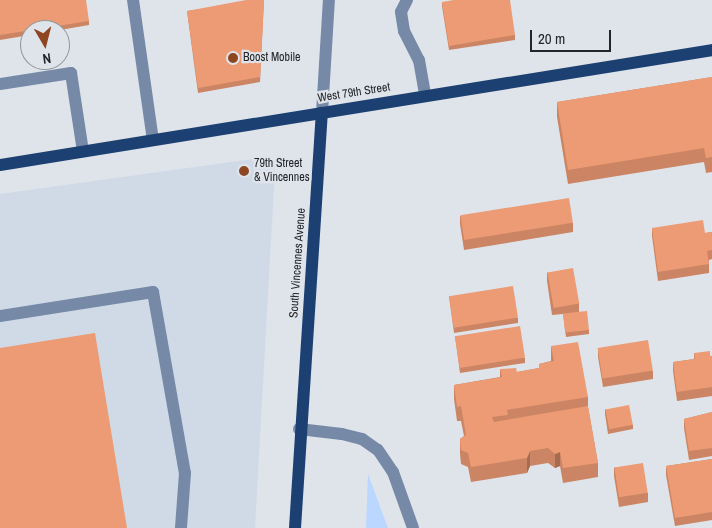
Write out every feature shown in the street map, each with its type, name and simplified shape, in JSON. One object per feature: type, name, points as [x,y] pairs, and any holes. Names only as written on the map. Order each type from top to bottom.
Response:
[{"type":"main road","name":"West 79th Street","points":[[0,165],[712,50]]},
{"type":"main road","name":"South Vincennes Avenue","points":[[294,528],[299,429],[322,112]]},
{"type":"street","points":[[133,0],[153,140]]},
{"type":"street","name":"South Vincennes Avenue","points":[[322,112],[329,0]]},
{"type":"street","points":[[407,0],[401,12],[404,31],[419,60],[425,95]]},
{"type":"street","points":[[0,84],[71,73],[83,151]]},
{"type":"street","points":[[0,316],[153,292],[185,473],[181,528]]},
{"type":"street","points":[[299,429],[342,434],[362,440],[378,450],[393,472],[413,528]]},
{"type":"shaded area","points":[[259,158],[268,160],[275,170],[255,528],[0,528],[0,194]]},
{"type":"shaded area","points":[[368,474],[388,528],[366,528]]},
{"type":"building","points":[[0,0],[86,0],[89,21],[70,24],[70,20],[20,20],[20,32],[0,35]]},
{"type":"building","points":[[246,0],[264,0],[260,77],[198,88],[187,11]]},
{"type":"building","points":[[454,0],[510,0],[515,35],[449,46],[442,2]]},
{"type":"building","points":[[712,77],[712,157],[706,158],[704,148],[568,170],[557,102]]},
{"type":"building","points":[[569,198],[573,223],[464,240],[460,215]]},
{"type":"building","points":[[703,220],[705,233],[712,232],[712,250],[707,251],[709,264],[658,272],[652,228]]},
{"type":"building","points":[[573,268],[579,303],[554,308],[547,273]]},
{"type":"building","points":[[513,286],[518,318],[454,328],[449,296]]},
{"type":"building","points":[[587,311],[589,330],[565,332],[563,314]]},
{"type":"building","points":[[520,326],[525,358],[460,368],[455,336]]},
{"type":"building","points":[[95,333],[127,528],[0,528],[0,348]]},
{"type":"building","points":[[648,340],[653,371],[602,379],[598,348]]},
{"type":"building","points":[[578,342],[588,397],[507,410],[508,415],[492,417],[494,422],[588,406],[598,463],[563,468],[560,452],[555,454],[548,448],[530,451],[527,458],[471,467],[468,453],[461,450],[460,439],[466,435],[461,406],[457,407],[454,385],[502,377],[500,369],[516,368],[517,372],[539,368],[539,364],[554,361],[551,346]]},
{"type":"building","points":[[710,351],[710,356],[712,356],[712,387],[677,392],[673,362],[695,359],[694,353]]},
{"type":"building","points":[[629,405],[633,425],[609,429],[605,410]]},
{"type":"building","points":[[712,412],[712,448],[689,451],[684,419]]},
{"type":"building","points":[[712,459],[712,512],[675,518],[666,466]]},
{"type":"building","points":[[643,463],[648,493],[619,497],[614,468]]},
{"type":"place","name":"Boost Mobile","points":[[233,58]]},
{"type":"place","name":"79th Street & Vincennes","points":[[244,171]]}]
